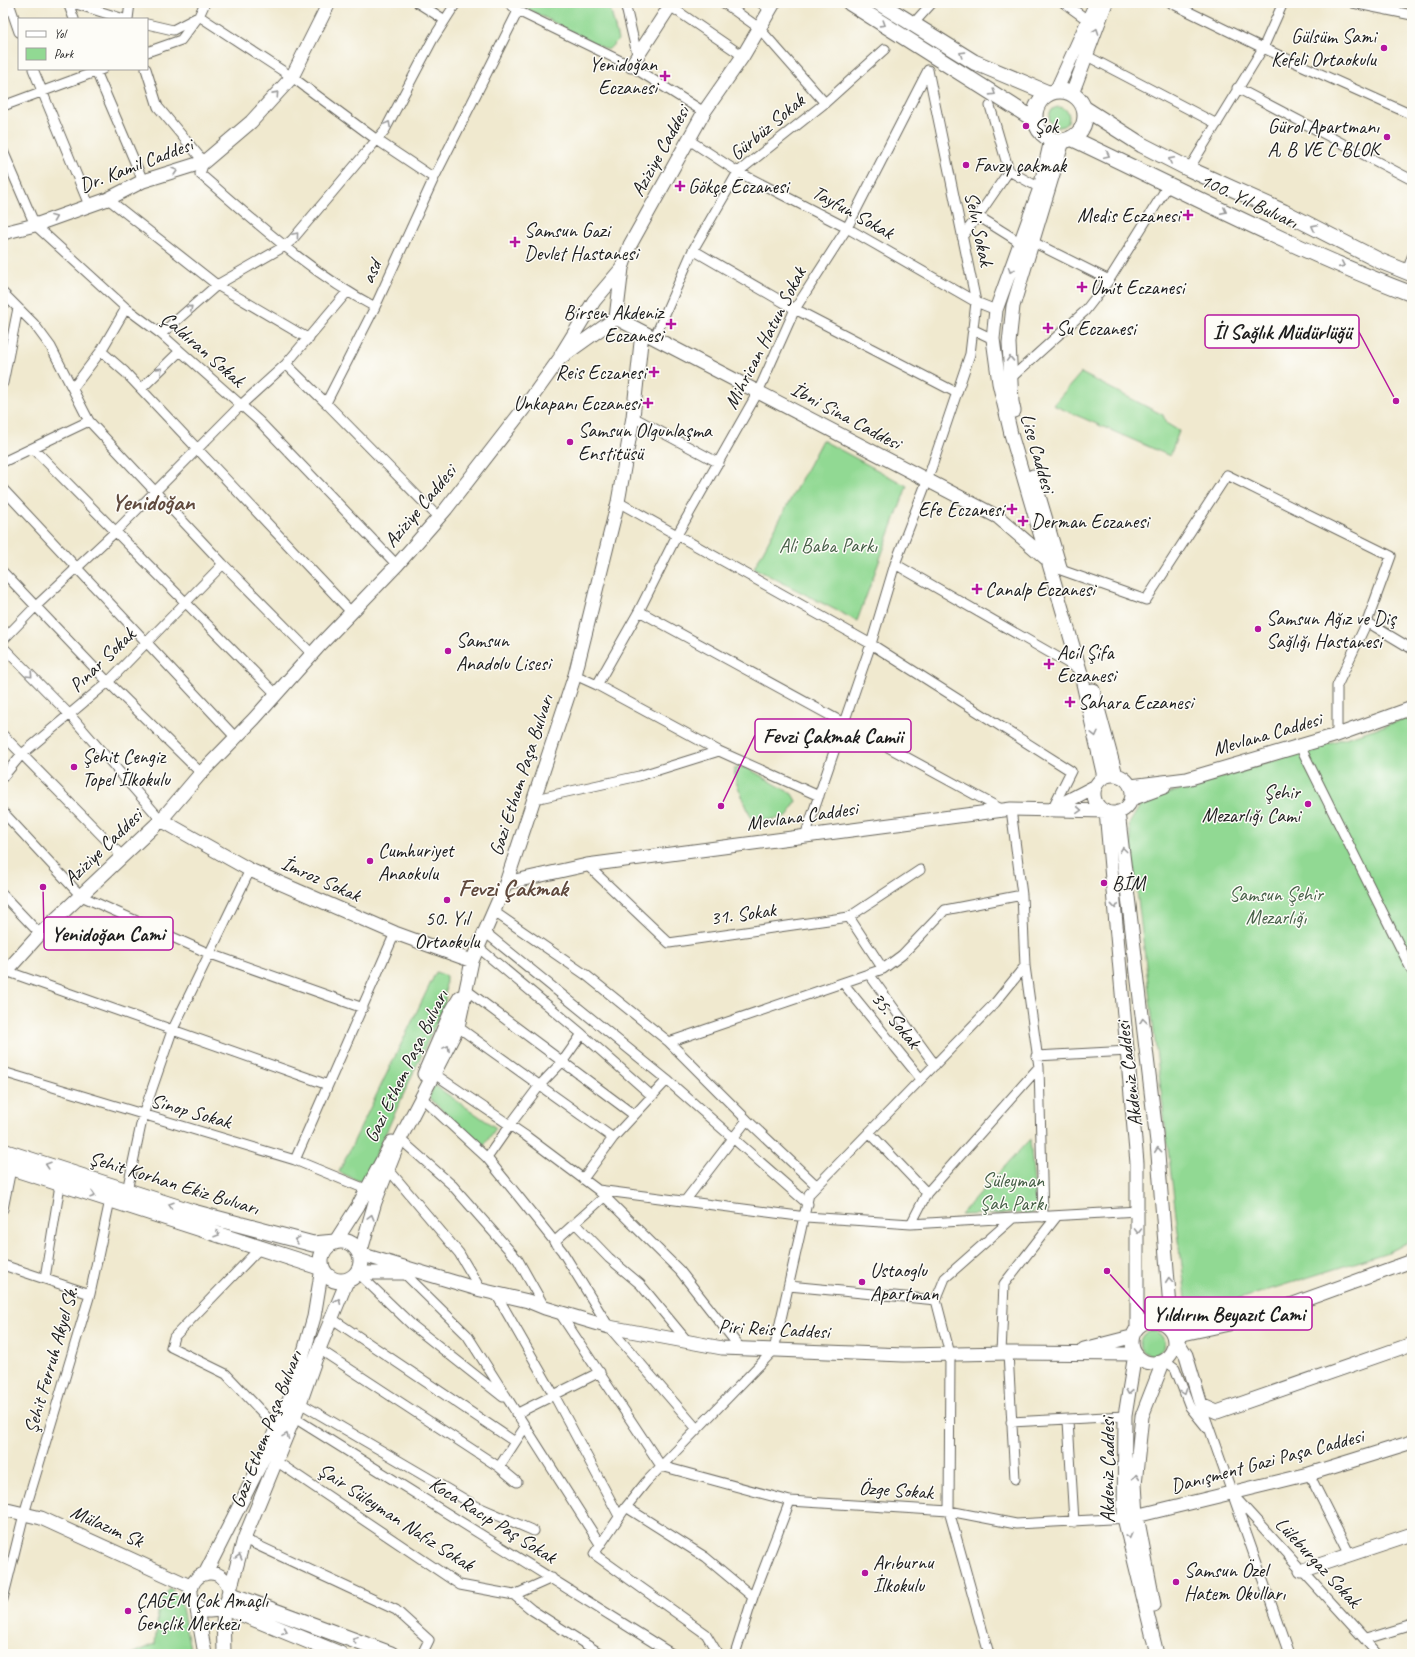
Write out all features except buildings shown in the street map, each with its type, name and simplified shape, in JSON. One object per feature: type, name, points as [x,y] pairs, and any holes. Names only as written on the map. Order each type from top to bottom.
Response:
[{"type":"main road","name":"Dr. Kamil Caddesi","points":[[3,233],[35,225],[108,199],[144,180],[204,162],[251,122],[292,77],[329,3]]},
{"type":"main road","points":[[850,3],[1035,120]]},
{"type":"main road","points":[[879,3],[974,62],[1052,92],[1064,91],[1079,99],[1084,108],[1084,122],[1081,130],[1062,139],[1038,129],[1035,120],[1036,105],[1052,92],[1089,21],[1096,3]]},
{"type":"main road","points":[[1072,94],[1106,3]]},
{"type":"main road","points":[[630,66],[671,5]]},
{"type":"main road","name":"Aziziye Caddesi","points":[[5,973],[40,934],[161,820],[200,773],[236,738],[275,693],[397,565],[439,518],[525,407],[560,358],[616,318],[622,268],[630,245],[704,112],[743,56],[759,28],[768,5]]},
{"type":"main road","name":"100. Yıl Bulvarı","points":[[1084,108],[1142,145],[1189,169],[1284,212],[1380,261],[1409,273]]},
{"type":"main road","name":"100. Yıl Bulvarı","points":[[1062,139],[1169,184],[1272,234],[1412,294]]},
{"type":"main road","name":"Lise Caddesi","points":[[1062,139],[1040,188],[1013,306],[1009,343],[1012,402],[1019,437],[1045,514],[1061,570],[1106,779]]},
{"type":"main road","name":"Lise Caddesi","points":[[1062,139],[1027,242],[996,310],[993,339],[999,383],[1011,434],[1080,670],[1106,779]]},
{"type":"main road","points":[[560,358],[594,301],[622,268]]},
{"type":"main road","name":"İbni Sina Caddesi","points":[[616,318],[642,333],[998,517],[1049,561]]},
{"type":"main road","name":"Gazi Etham Paşa Bulvarı","points":[[465,989],[472,961],[486,933],[493,911],[506,883],[575,675],[618,502],[633,417],[642,333]]},
{"type":"main road","name":"Mevlana Caddesi","points":[[1131,793],[1337,735],[1412,708]]},
{"type":"main road","points":[[1052,809],[1106,779],[1127,781],[1131,793],[1129,805],[1112,812],[1100,808],[1094,798],[1106,779]]},
{"type":"main road","name":"Mevlana Caddesi","points":[[506,883],[587,865],[1007,810],[1052,809],[1112,812]]},
{"type":"main road","name":"Akdeniz Caddesi","points":[[1112,812],[1137,1163],[1138,1212],[1134,1332]]},
{"type":"main road","name":"Akdeniz Caddesi","points":[[1112,812],[1157,1142],[1173,1335]]},
{"type":"main road","name":"İmroz Sokak","points":[[161,820],[250,870],[394,933],[472,961]]},
{"type":"main road","name":"Gazi Ethem Paşa Bulvarı","points":[[360,1254],[375,1202],[389,1170],[400,1139],[458,1027],[465,989]]},
{"type":"main road","name":"Gazi Ethem Paşa Bulvarı","points":[[335,1242],[368,1190],[408,1110],[450,1014],[465,989]]},
{"type":"main road","name":"Şehit Korhan Ekiz Bulvarı","points":[[3,1151],[193,1212],[313,1244],[335,1242]]},
{"type":"main road","name":"Şehit Korhan Ekiz Bulvarı","points":[[7,1167],[322,1268]]},
{"type":"main road","points":[[335,1242],[347,1242],[357,1249],[360,1254],[362,1261],[352,1277],[341,1282],[329,1278],[322,1268],[322,1255],[325,1250],[335,1242]]},
{"type":"main road","name":"Piri Reis Caddesi","points":[[360,1254],[480,1290],[528,1301],[545,1308],[609,1326],[722,1348],[904,1355],[1004,1353],[1135,1354]]},
{"type":"main road","points":[[1173,1335],[1252,1319],[1412,1261]]},
{"type":"main road","name":"Gazi Ethem Paşa Bulvarı","points":[[205,1574],[260,1465],[291,1396],[314,1317],[322,1268]]},
{"type":"main road","name":"Piri Reis Caddesi","points":[[352,1277],[421,1273]]},
{"type":"main road","name":"Gazi Ethem Paşa Bulvarı","points":[[224,1654],[226,1600],[244,1539],[293,1417],[300,1404],[331,1318],[352,1277]]},
{"type":"main road","points":[[1065,1353],[1134,1332],[1146,1321],[1154,1320],[1166,1325],[1186,1355],[1201,1406],[1217,1412],[1412,1344]]},
{"type":"main road","points":[[1134,1332],[1131,1344],[1135,1354],[1144,1362],[1151,1363],[1164,1360],[1173,1350],[1173,1335]]},
{"type":"main road","name":"Akdeniz Caddesi","points":[[1135,1354],[1125,1416],[1131,1517],[1157,1654]]},
{"type":"main road","name":"Akdeniz Caddesi","points":[[1164,1360],[1142,1416],[1131,1517],[1164,1654]]},
{"type":"main road","name":"Danışment Gazi Paşa Caddesi","points":[[1131,1517],[1308,1474],[1412,1442]]},
{"type":"main road","name":"Mülazım Sk","points":[[3,1509],[41,1518],[192,1587]]},
{"type":"main road","points":[[1301,1571],[1412,1534]]},
{"type":"main road","points":[[211,1573],[222,1578],[229,1588],[226,1600],[212,1610],[201,1608],[193,1599],[192,1587],[199,1577],[205,1574],[211,1573]]},
{"type":"main road","points":[[226,1600],[340,1654]]},
{"type":"main road","points":[[226,1600],[391,1654]]},
{"type":"main road","points":[[196,1604],[204,1654]]},
{"type":"street","points":[[9,3],[18,29]]},
{"type":"street","points":[[68,3],[74,18]]},
{"type":"street","points":[[73,3],[121,18]]},
{"type":"street","points":[[128,18],[130,3]]},
{"type":"street","points":[[148,52],[182,40],[199,16],[205,3]]},
{"type":"street","points":[[418,3],[445,20]]},
{"type":"street","points":[[161,334],[217,285],[285,246],[385,130],[433,39],[456,3]]},
{"type":"street","points":[[508,3],[518,11],[630,66],[704,112]]},
{"type":"street","points":[[625,3],[637,54]]},
{"type":"street","points":[[724,3],[759,28],[825,103]]},
{"type":"street","points":[[913,24],[932,3]]},
{"type":"street","points":[[1064,3],[1089,21]]},
{"type":"street","points":[[1171,3],[1263,48],[1412,115]]},
{"type":"street","points":[[1189,169],[1237,88],[1263,48],[1283,3]]},
{"type":"street","points":[[1353,3],[1412,15]]},
{"type":"street","points":[[671,5],[743,56]]},
{"type":"street","name":"asd","points":[[326,403],[375,307],[434,178],[518,11]]},
{"type":"street","points":[[148,24],[173,30],[199,16]]},
{"type":"street","points":[[199,16],[292,77],[377,140],[434,178]]},
{"type":"street","name":"Gürbüz Sokak","points":[[654,339],[693,250],[738,172],[825,103],[885,49]]},
{"type":"street","points":[[1087,56],[1217,124]]},
{"type":"street","points":[[32,70],[89,205]]},
{"type":"street","points":[[3,106],[98,70],[144,180]]},
{"type":"street","points":[[146,70],[158,107],[204,162],[200,174],[285,246],[347,292],[375,307]]},
{"type":"street","name":"Mihrican Hatun Sokak","points":[[597,685],[639,611],[677,535],[720,463],[758,392],[796,309],[847,228],[928,70]]},
{"type":"street","name":"Selvi Sokak","points":[[928,70],[976,302]]},
{"type":"street","points":[[1237,88],[1412,180]]},
{"type":"street","points":[[990,106],[1009,171],[1040,188]]},
{"type":"street","name":"Tayfun Sokak","points":[[689,140],[738,172],[847,228],[976,302],[996,310]]},
{"type":"street","name":"Çaldıran Sokak","points":[[3,151],[35,225],[126,308],[161,334],[241,405],[397,565]]},
{"type":"street","points":[[962,236],[978,216],[1009,171]]},
{"type":"street","points":[[1011,378],[1085,311],[1109,280],[1169,184]]},
{"type":"street","points":[[108,199],[217,285],[308,339]]},
{"type":"street","points":[[978,216],[1027,242],[1109,280]]},
{"type":"street","points":[[693,250],[796,309],[957,393]]},
{"type":"street","points":[[1409,273],[1412,257]]},
{"type":"street","points":[[3,640],[36,606],[115,532],[241,405],[286,364],[347,292]]},
{"type":"street","points":[[3,293],[34,324],[51,347],[89,421],[156,490],[223,564],[312,654]]},
{"type":"street","points":[[805,836],[871,644],[895,564],[927,481],[970,354],[976,302]]},
{"type":"street","points":[[3,383],[18,308]]},
{"type":"street","points":[[73,388],[101,351],[126,308]]},
{"type":"street","points":[[972,329],[993,339]]},
{"type":"street","points":[[101,351],[141,389],[351,612]]},
{"type":"street","points":[[141,389],[180,351]]},
{"type":"street","points":[[286,364],[439,518]]},
{"type":"street","points":[[633,417],[720,463]]},
{"type":"street","points":[[3,462],[34,449],[89,421]]},
{"type":"street","points":[[34,449],[185,604],[275,693]]},
{"type":"street","points":[[1061,570],[1146,600],[1227,475],[1391,556],[1367,622],[1337,686],[1337,735]]},
{"type":"street","points":[[3,489],[146,644],[236,738]]},
{"type":"street","points":[[618,502],[871,644],[1071,771],[1052,809]]},
{"type":"street","name":"Pınar Sokak","points":[[3,777],[21,755],[108,682],[223,564]]},
{"type":"street","points":[[895,564],[1080,670]]},
{"type":"street","points":[[3,572],[108,682],[200,773]]},
{"type":"street","points":[[639,611],[1007,810],[1022,895],[1025,966],[1036,1056],[1039,1068],[1043,1217]]},
{"type":"street","points":[[1367,622],[1412,649]]},
{"type":"street","points":[[3,647],[70,715],[161,820]]},
{"type":"street","points":[[575,675],[597,685],[719,751],[819,796]]},
{"type":"street","points":[[3,735],[122,856]]},
{"type":"street","points":[[1300,746],[1412,971]]},
{"type":"street","points":[[534,799],[639,776],[719,751]]},
{"type":"street","points":[[3,812],[81,896],[208,953],[363,1008]]},
{"type":"street","name":"31. Sokak","points":[[587,865],[670,943],[848,917],[920,870]]},
{"type":"street","points":[[128,1191],[143,1115],[172,1031],[208,953],[250,870]]},
{"type":"street","points":[[3,895],[40,934]]},
{"type":"street","points":[[669,1042],[883,969],[902,955],[945,910],[1022,895]]},
{"type":"street","points":[[493,911],[586,975],[669,1042],[747,1120],[817,1186]]},
{"type":"street","points":[[848,917],[883,969]]},
{"type":"street","points":[[295,1160],[363,1008],[394,933]]},
{"type":"street","points":[[486,933],[667,1080],[808,1204]]},
{"type":"street","points":[[479,948],[582,1034],[652,1096]]},
{"type":"street","points":[[718,1654],[706,1634],[594,1554],[619,1516],[662,1466],[774,1350],[806,1217],[809,1194],[995,1003],[1025,966]]},
{"type":"street","points":[[5,973],[328,1085]]},
{"type":"street","points":[[868,974],[935,1065]]},
{"type":"street","name":"35. Sokak","points":[[843,983],[921,1079]]},
{"type":"street","points":[[465,989],[634,1115]]},
{"type":"street","points":[[458,1027],[613,1138]]},
{"type":"street","points":[[487,1158],[540,1085],[563,1061],[582,1034]]},
{"type":"street","points":[[1036,1056],[1129,1051]]},
{"type":"street","points":[[911,1224],[927,1193],[1039,1068]]},
{"type":"street","name":"Sinop Sokak","points":[[3,1072],[295,1160],[368,1190]]},
{"type":"street","points":[[433,1073],[510,1125],[598,1190],[680,1271],[741,1349]]},
{"type":"street","points":[[583,1179],[613,1138],[667,1080]]},
{"type":"street","points":[[422,1098],[487,1158],[554,1242],[609,1326],[697,1429]]},
{"type":"street","points":[[685,1201],[747,1120]]},
{"type":"street","points":[[869,1132],[927,1193]]},
{"type":"street","points":[[400,1139],[452,1185],[518,1260],[545,1308]]},
{"type":"street","points":[[3,1210],[7,1167]]},
{"type":"street","points":[[389,1170],[459,1252],[480,1290]]},
{"type":"street","points":[[45,1278],[60,1185]]},
{"type":"street","points":[[598,1190],[806,1217],[911,1224],[1138,1212]]},
{"type":"street","points":[[554,1242],[604,1197]]},
{"type":"street","name":"Şehit Ferruh Akyel Sk.","points":[[3,1599],[24,1514],[90,1294],[110,1200]]},
{"type":"street","points":[[1015,1479],[1004,1353],[1004,1284],[1057,1216]]},
{"type":"street","points":[[989,1654],[950,1511],[950,1354],[936,1300],[945,1278],[1013,1218]]},
{"type":"street","points":[[575,1223],[609,1258],[640,1284],[688,1342]]},
{"type":"street","points":[[260,1248],[174,1337],[171,1347],[226,1374],[276,1427]]},
{"type":"street","points":[[3,1265],[90,1294]]},
{"type":"street","points":[[405,1274],[466,1335],[600,1544]]},
{"type":"street","points":[[352,1277],[508,1401]]},
{"type":"street","points":[[789,1286],[936,1300]]},
{"type":"street","points":[[496,1294],[554,1395],[619,1516]]},
{"type":"street","points":[[560,1312],[662,1466]]},
{"type":"street","points":[[331,1318],[515,1442]]},
{"type":"street","points":[[319,1350],[499,1467],[517,1482]]},
{"type":"street","points":[[1164,1360],[1175,1368],[1190,1407],[1211,1433]]},
{"type":"street","points":[[516,1414],[600,1372]]},
{"type":"street","points":[[300,1404],[476,1506],[534,1530]]},
{"type":"street","points":[[1201,1406],[1289,1654]]},
{"type":"street","points":[[1011,1422],[1125,1416]]},
{"type":"street","name":"Koca Racıp Paş Sokak","points":[[293,1417],[672,1654]]},
{"type":"street","points":[[1068,1420],[1074,1522]]},
{"type":"street","points":[[499,1467],[525,1427]]},
{"type":"street","name":"Şair Süleyman Nafız Sokak","points":[[276,1462],[460,1585],[514,1595],[532,1610],[601,1654]]},
{"type":"street","name":"Özge Sokak","points":[[662,1466],[790,1501],[950,1511],[1016,1524],[1074,1522],[1131,1517]]},
{"type":"street","points":[[1308,1474],[1350,1555]]},
{"type":"street","name":"Lüleburgaz Sokak","points":[[1232,1493],[1301,1571],[1378,1654]]},
{"type":"street","points":[[735,1654],[753,1597],[790,1501]]},
{"type":"street","points":[[626,1507],[705,1558],[753,1597]]},
{"type":"street","points":[[244,1539],[396,1610],[429,1640],[422,1654]]},
{"type":"street","points":[[514,1595],[552,1578]]},
{"type":"street","points":[[1366,1640],[1412,1625]]},
{"type":"green space","points":[[516,3],[609,3],[618,40],[608,50]]},
{"type":"green space","points":[[1059,107],[1066,110],[1069,117],[1066,124],[1059,127],[1052,124],[1049,117],[1052,110]]},
{"type":"green space","points":[[1081,373],[1163,415],[1166,423],[1179,431],[1170,456],[1053,405]]},
{"type":"green space","name":"Ali Baba Parkı","points":[[822,440],[907,486],[857,621],[754,568]]},
{"type":"green space","name":"Samsun Şehir Mezarlığı","points":[[1412,717],[1412,1242],[1385,1253],[1202,1311],[1187,1307],[1129,824],[1142,802]]},
{"type":"green space","points":[[746,767],[792,794],[796,801],[787,817],[753,822],[736,782],[734,769]]},
{"type":"green space","points":[[436,972],[446,976],[445,1003],[363,1183],[339,1172]]},
{"type":"green space","points":[[434,1085],[496,1128],[483,1147],[429,1098]]},
{"type":"green space","name":"Süleyman Şah Parkı","points":[[1030,1139],[1036,1206],[1032,1213],[960,1215]]},
{"type":"green space","points":[[1152,1331],[1160,1335],[1164,1343],[1160,1351],[1152,1355],[1144,1351],[1140,1343],[1144,1335]]},
{"type":"green space","points":[[170,1588],[180,1598],[191,1654],[132,1654],[155,1644],[159,1604]]},
{"type":"place","name":"Gülsüm Sami Kefeli Ortaokulu","points":[[1384,48]]},
{"type":"place","name":"Yenidoğan Eczanesi","points":[[665,76]]},
{"type":"place","name":"Şok","points":[[1026,126]]},
{"type":"place","name":"Gürol Apartmanı A, B VE C BLOK","points":[[1387,137]]},
{"type":"place","name":"Favzy çakmak","points":[[966,165]]},
{"type":"place","name":"Gökçe Eczanesi","points":[[680,186]]},
{"type":"place","name":"Medis Eczanesi","points":[[1188,215]]},
{"type":"place","name":"Samsun Gazi Devlet Hastanesi","points":[[515,242]]},
{"type":"place","name":"Ümit Eczanesi","points":[[1082,287]]},
{"type":"place","name":"Birsen Akdeniz Eczanesi","points":[[671,324]]},
{"type":"place","name":"Su Eczanesi","points":[[1048,328]]},
{"type":"place","name":"Reis Eczanesi","points":[[654,372]]},
{"type":"place","name":"İl Sağlık Müdürlüğü","points":[[1396,401]]},
{"type":"place","name":"Unkapanı Eczanesi","points":[[648,403]]},
{"type":"place","name":"Samsun Olgunlaşma Enstitüsü","points":[[570,442]]},
{"type":"place","name":"Efe Eczanesi","points":[[1012,509]]},
{"type":"place","name":"Derman Eczanesi","points":[[1023,521]]},
{"type":"place","name":"Canalp Eczanesi","points":[[977,589]]},
{"type":"place","name":"Samsun Ağız ve Diş Sağlığı Hastanesi","points":[[1258,629]]},
{"type":"place","name":"Samsun Anadolu Lisesi","points":[[448,651]]},
{"type":"place","name":"Acil Şifa Eczanesi","points":[[1049,664]]},
{"type":"place","name":"Sahara Eczanesi","points":[[1070,702]]},
{"type":"place","name":"Şehit Cengiz Topel İlkokulu","points":[[74,767]]},
{"type":"place","name":"Şehir Mezarlığı Cami","points":[[1308,804]]},
{"type":"place","name":"Fevzi Çakmak Camii","points":[[721,806]]},
{"type":"place","name":"Cumhuriyet Anaokulu","points":[[370,861]]},
{"type":"place","name":"BİM","points":[[1104,883]]},
{"type":"place","name":"Yenidoğan Cami","points":[[43,887]]},
{"type":"place","name":"50. Yıl Ortaokulu","points":[[447,900]]},
{"type":"place","name":"Yıldırım Beyazıt Cami","points":[[1107,1271]]},
{"type":"place","name":"Ustaoglu Apartman","points":[[862,1282]]},
{"type":"place","name":"Arıburnu İlkokulu","points":[[865,1573]]},
{"type":"place","name":"Samsun Özel Hatem Okulları","points":[[1176,1582]]},
{"type":"place","name":"ÇAGEM Çok Amaçlı Gençlik Merkezi","points":[[128,1611]]},
{"type":"district","name":"Yenidoğan","points":[[153,502]]},
{"type":"district","name":"Fevzi Çakmak","points":[[513,888]]}]
